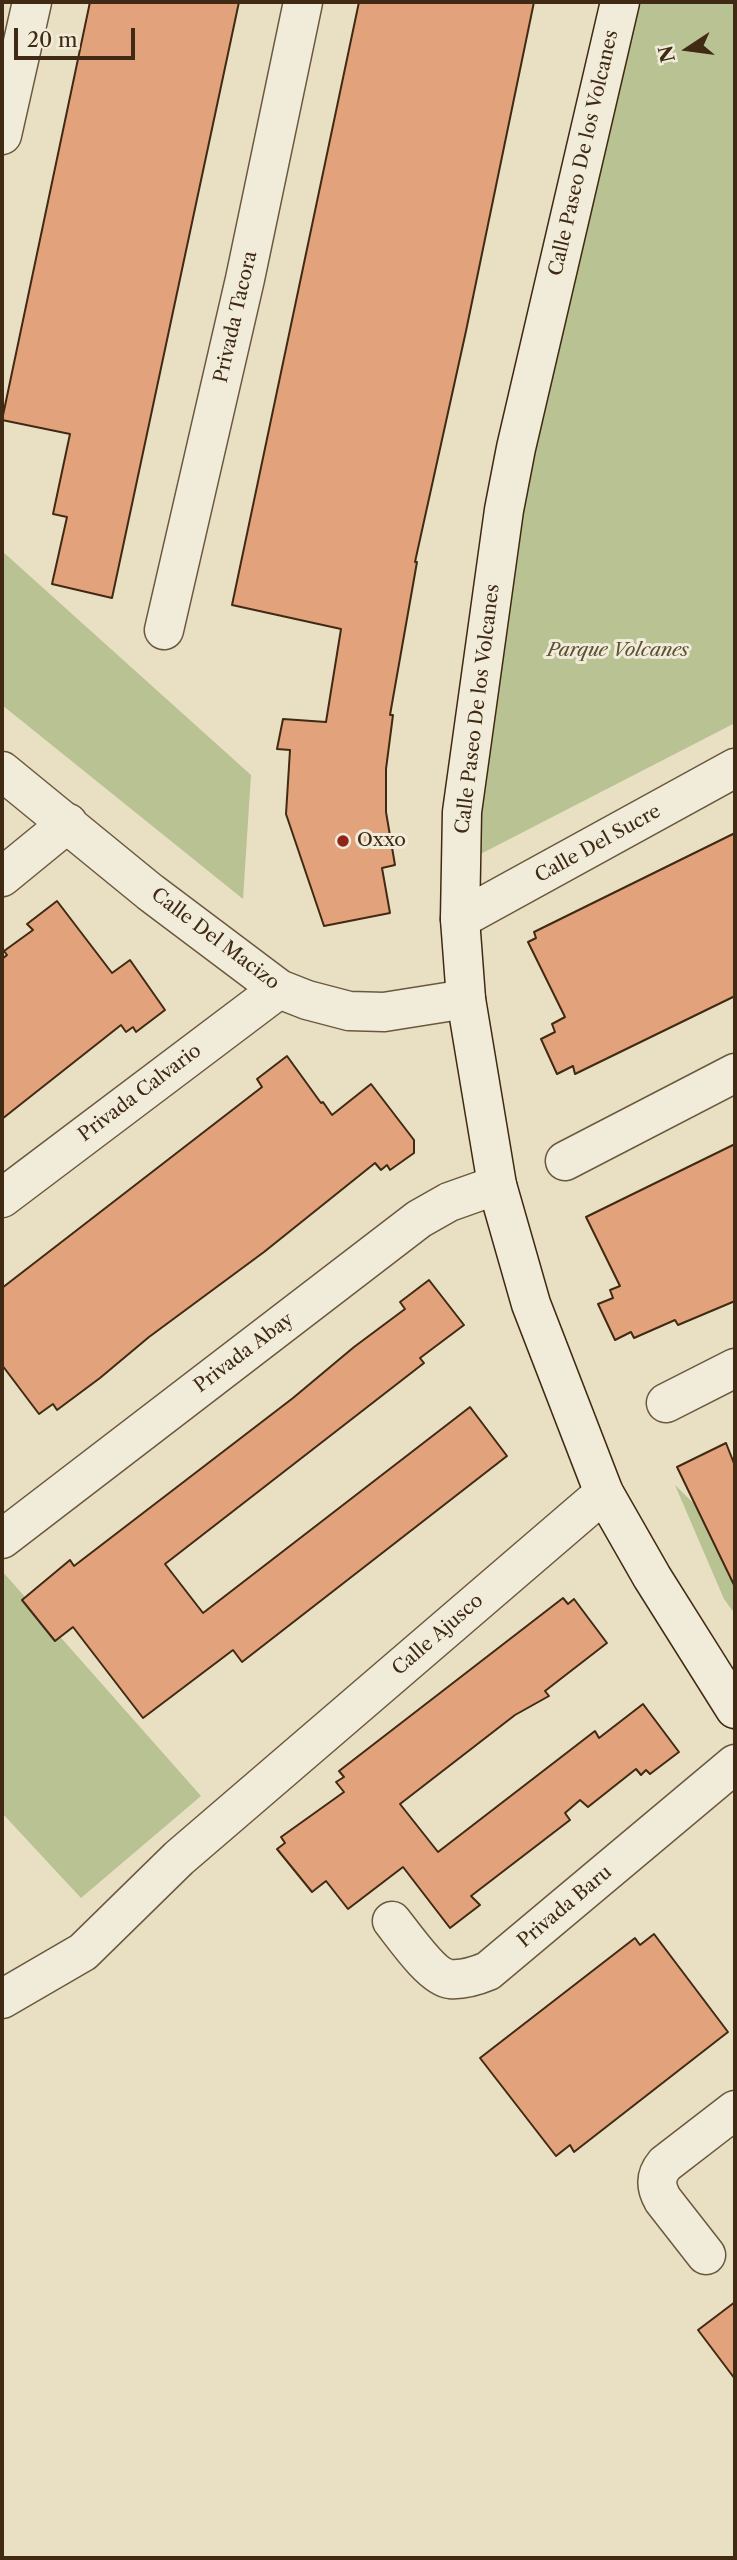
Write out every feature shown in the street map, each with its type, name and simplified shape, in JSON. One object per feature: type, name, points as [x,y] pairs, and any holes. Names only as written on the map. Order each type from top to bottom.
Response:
[{"type":"street","points":[[2,135],[32,2]]},
{"type":"street","name":"Privada Tacora","points":[[164,631],[245,279],[303,2]]},
{"type":"street","name":"Calle Paseo De los Volcanes","points":[[620,2],[516,448],[504,510],[462,812],[460,919],[466,999],[497,1185],[531,1304],[604,1493],[652,1577],[735,1709]]},
{"type":"street","name":"Calle Del Sucre","points":[[460,919],[735,768]]},
{"type":"street","name":"Calle Del Macizo","points":[[2,771],[150,891],[279,989],[349,1011],[384,1012],[466,999]]},
{"type":"street","points":[[2,877],[68,823]]},
{"type":"street","name":"Privada Calvario","points":[[2,1198],[279,989]]},
{"type":"street","points":[[565,1161],[735,1073]]},
{"type":"street","name":"Privada Abay","points":[[2,1539],[419,1219],[449,1202],[497,1185]]},
{"type":"street","points":[[666,1403],[735,1368]]},
{"type":"street","name":"Calle Ajusco","points":[[2,1999],[83,1952],[179,1858],[604,1493]]},
{"type":"street","name":"Privada Baru","points":[[392,1921],[436,1973],[448,1979],[474,1977],[488,1972],[735,1764]]},
{"type":"street","points":[[706,2255],[663,2200],[657,2190],[656,2180],[658,2172],[666,2164],[735,2110]]},
{"type":"green space","name":"Parque Volcanes","points":[[639,2],[735,2],[735,723],[465,862],[533,454]]},
{"type":"green space","points":[[2,551],[251,775],[243,899],[2,705]]},
{"type":"green space","points":[[675,1485],[735,1544],[735,1614],[724,1599]]},
{"type":"green space","points":[[2,1571],[201,1796],[81,1898],[2,1813]]},
{"type":"building","points":[[90,2],[239,2],[112,598],[52,584],[67,517],[53,514],[70,434],[2,420]]},
{"type":"building","points":[[359,2],[534,2],[415,562],[390,715],[393,715],[386,769],[386,812],[395,865],[382,868],[390,913],[324,926],[286,814],[290,750],[277,749],[283,719],[326,722],[341,629],[232,605]]},
{"type":"building","points":[[735,833],[735,996],[575,1074],[573,1066],[557,1074],[541,1039],[555,1032],[552,1024],[565,1017],[528,942],[536,938],[534,932]]},
{"type":"building","points":[[57,901],[112,973],[130,960],[165,1010],[136,1032],[133,1027],[126,1032],[121,1025],[2,1119],[2,959],[7,955],[4,951],[33,930],[27,924]]},
{"type":"building","points":[[287,1056],[332,1115],[371,1084],[414,1140],[414,1153],[390,1170],[387,1165],[381,1170],[375,1163],[264,1252],[149,1337],[100,1378],[57,1410],[53,1404],[39,1414],[2,1365],[2,1288],[262,1087],[257,1079]]},
{"type":"building","points":[[735,1144],[735,1301],[678,1325],[675,1320],[634,1338],[631,1332],[615,1340],[598,1304],[613,1298],[610,1290],[620,1286],[586,1217]]},
{"type":"building","points":[[429,1280],[464,1325],[420,1358],[424,1363],[165,1564],[203,1613],[470,1407],[507,1456],[242,1662],[233,1650],[143,1718],[73,1627],[55,1641],[22,1600],[70,1560],[74,1566],[293,1398],[405,1309],[400,1302]]},
{"type":"building","points":[[726,1443],[735,1466],[735,1587],[677,1467]]},
{"type":"building","points":[[563,1598],[568,1604],[574,1599],[607,1643],[545,1691],[549,1696],[515,1715],[400,1804],[438,1852],[595,1731],[599,1738],[643,1704],[679,1752],[650,1774],[646,1770],[641,1775],[636,1769],[588,1807],[580,1800],[565,1813],[570,1820],[471,1896],[480,1905],[450,1928],[403,1867],[348,1909],[326,1881],[312,1892],[277,1849],[285,1843],[281,1837],[344,1792],[336,1782],[344,1777],[339,1771]]},
{"type":"building","points":[[654,1934],[728,2032],[574,2152],[570,2145],[556,2156],[480,2058],[635,1938],[640,1945]]},
{"type":"building","points":[[735,2302],[735,2379],[698,2330]]},
{"type":"place","name":"Oxxo","points":[[343,841]]}]
